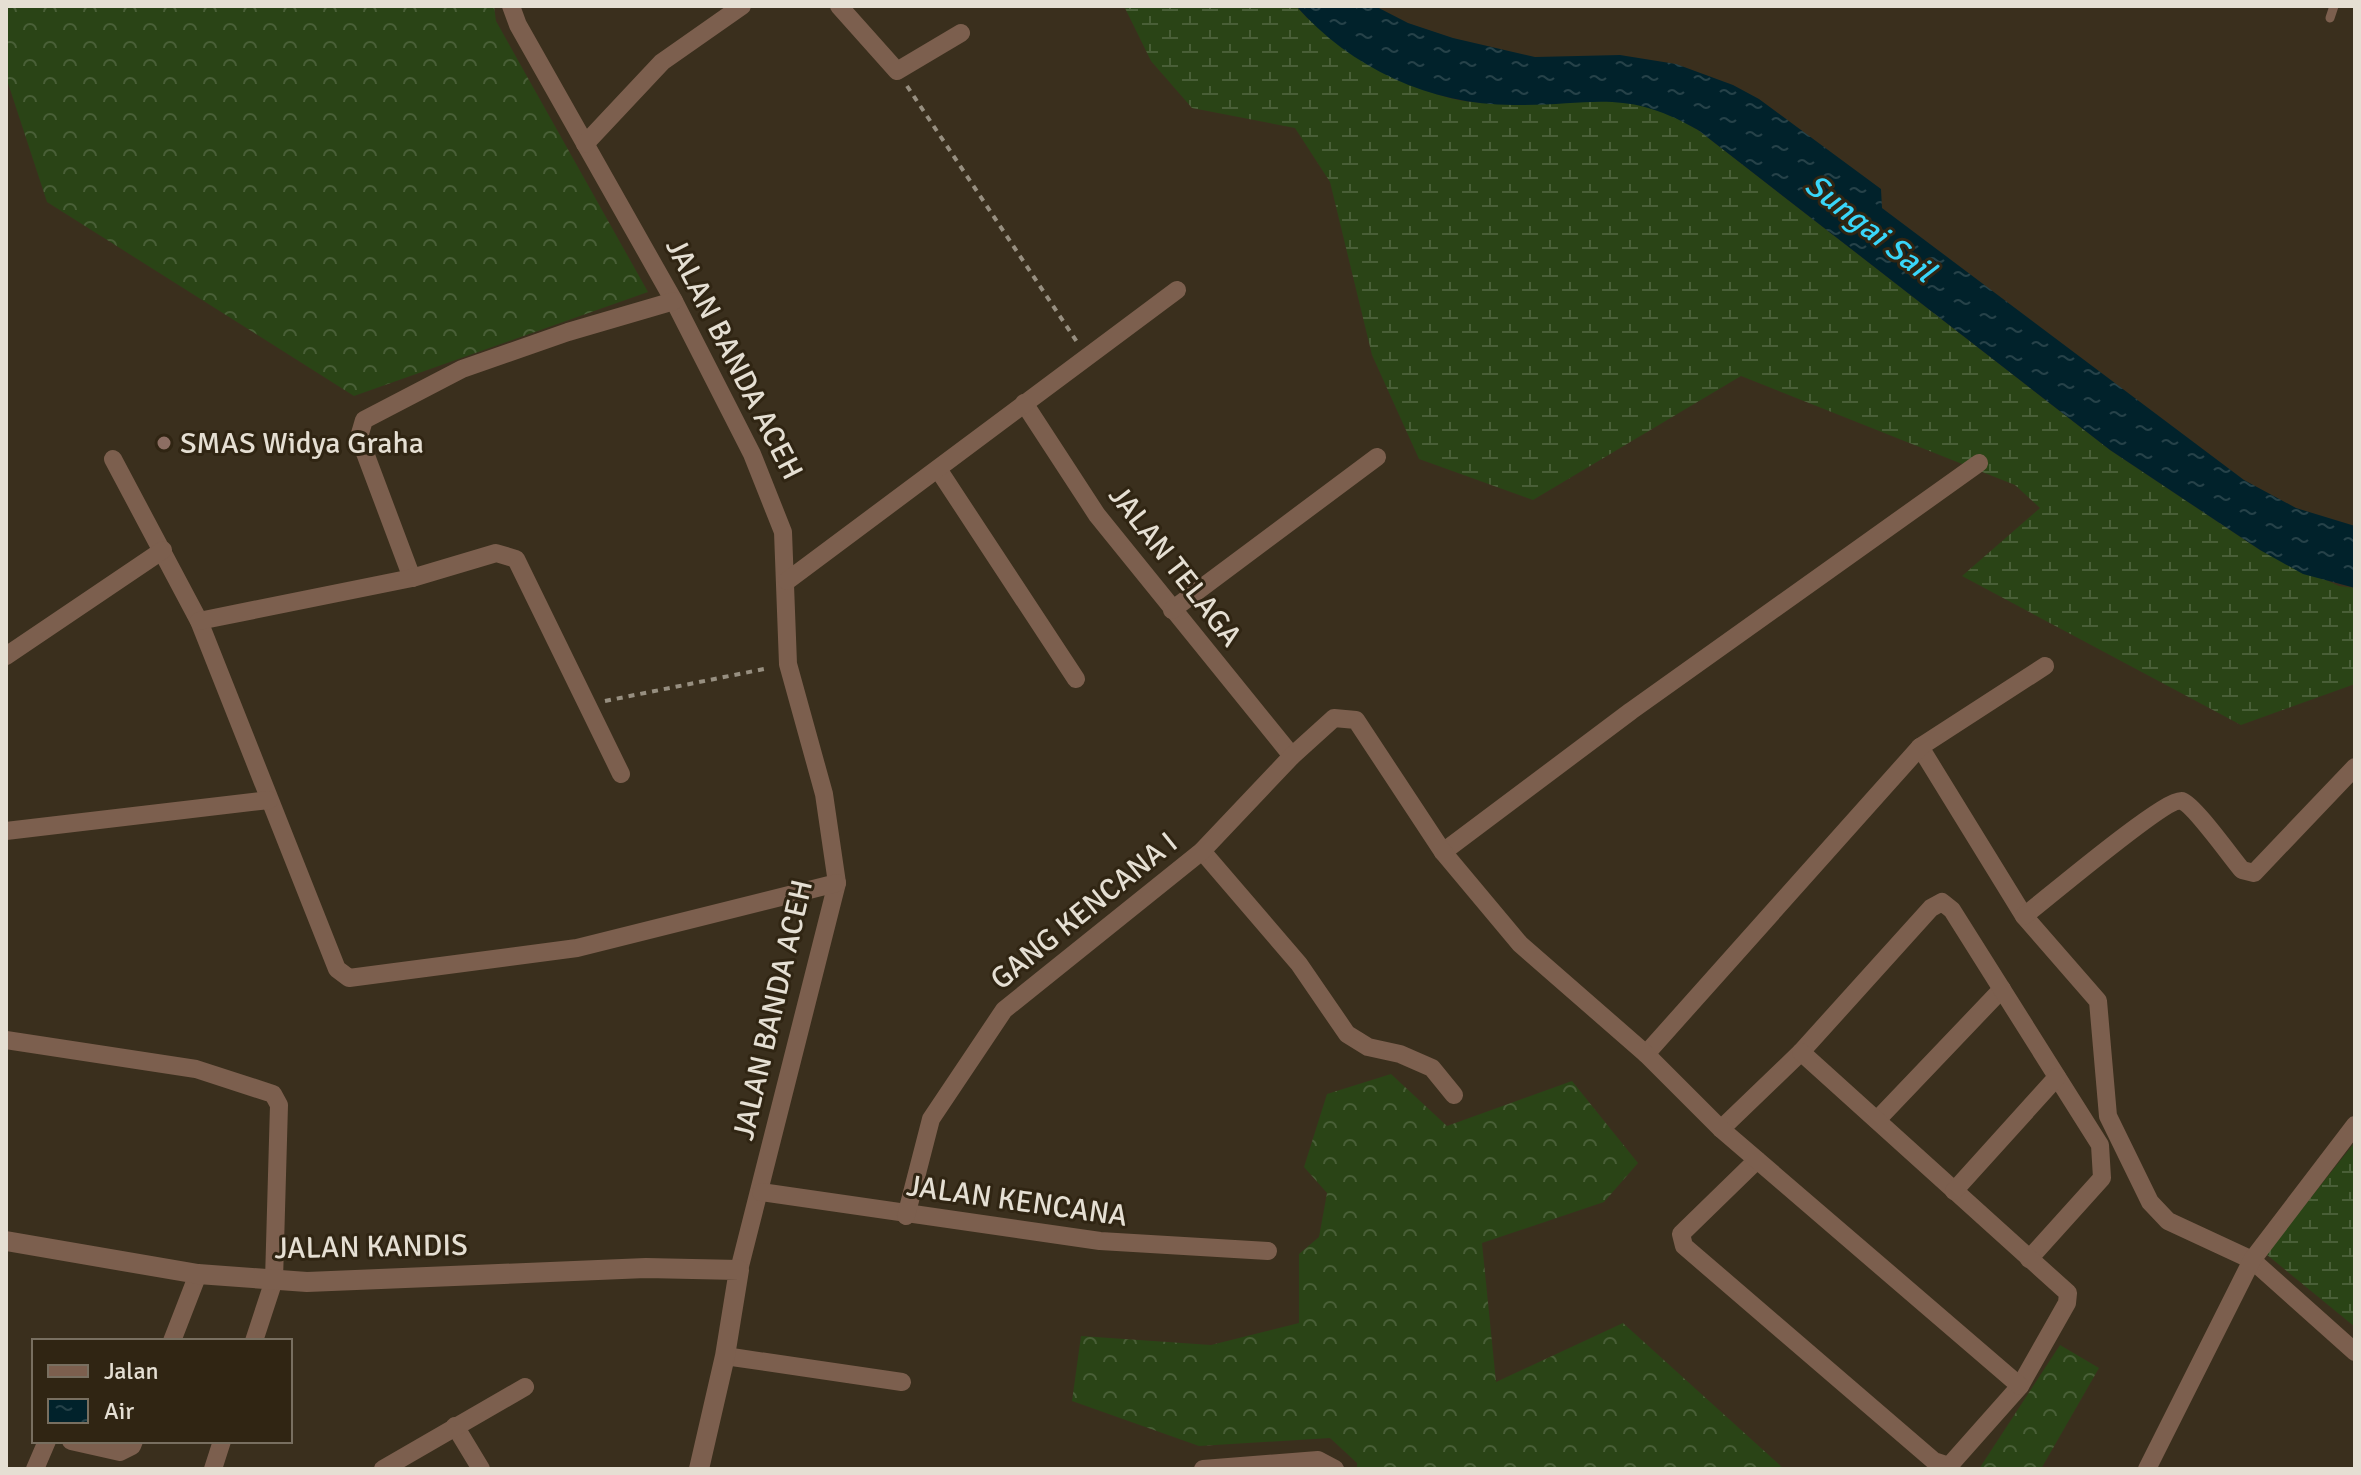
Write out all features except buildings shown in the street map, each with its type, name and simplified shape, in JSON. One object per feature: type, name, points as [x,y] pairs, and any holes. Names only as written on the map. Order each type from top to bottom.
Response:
[{"type":"street","name":"JALAN BANDA ACEH","points":[[511,6],[518,25],[674,301],[752,454],[780,519],[787,581],[784,639],[824,794],[837,883],[739,1270],[725,1356],[699,1469]]},
{"type":"street","points":[[585,144],[662,62],[742,6]]},
{"type":"street","points":[[839,6],[897,71],[961,33]]},
{"type":"street","points":[[787,581],[1177,290]]},
{"type":"street","points":[[412,578],[359,437],[364,420],[476,363],[674,301]]},
{"type":"street","name":"JALAN TELAGA","points":[[1024,403],[1097,515],[1292,756]]},
{"type":"street","points":[[1172,610],[1377,457]]},
{"type":"street","points":[[113,459],[199,621],[337,969],[349,978],[577,948],[837,883]]},
{"type":"street","points":[[1979,463],[1631,711],[1443,852],[1520,944],[1646,1054],[1721,1129],[2020,1386]]},
{"type":"street","points":[[938,469],[1076,679]]},
{"type":"street","points":[[6,656],[163,550]]},
{"type":"street","points":[[199,621],[412,578],[496,553],[516,559],[621,774]]},
{"type":"street","points":[[1646,1054],[1920,747],[2045,666]]},
{"type":"street","name":"GANG KENCANA I","points":[[906,1216],[931,1119],[1004,1010],[1202,851],[1292,756],[1334,718],[1356,720],[1443,852]]},
{"type":"street","points":[[1920,747],[2024,916],[2098,1001],[2108,1116],[2150,1202],[2168,1221],[2252,1260],[2355,1352]]},
{"type":"street","points":[[2024,916],[2146,819],[2177,801],[2184,802],[2193,811],[2242,870],[2254,873],[2355,767]]},
{"type":"street","points":[[6,831],[269,800]]},
{"type":"street","points":[[1202,851],[1299,964],[1347,1034],[1368,1047],[1400,1054],[1432,1068],[1454,1095]]},
{"type":"street","points":[[1721,1129],[1801,1052],[1931,908],[1942,902],[1952,910],[2100,1145],[2102,1178],[2029,1259]]},
{"type":"street","points":[[1877,1120],[2002,989]]},
{"type":"street","points":[[6,1040],[196,1069],[273,1094],[279,1105],[274,1280],[255,1339]]},
{"type":"street","points":[[1757,1160],[1681,1234],[1684,1246],[1934,1461],[1949,1466],[2020,1386],[2067,1303],[2068,1293],[1801,1052]]},
{"type":"street","points":[[1954,1191],[2057,1077]]},
{"type":"street","points":[[2147,1469],[2252,1260],[2355,1125]]},
{"type":"street","name":"JALAN KENCANA","points":[[761,1192],[906,1216],[1115,1243],[1268,1251]]},
{"type":"street","name":"JALAN KANDIS","points":[[6,1241],[198,1274],[307,1282],[646,1268],[739,1270]]},
{"type":"street","points":[[173,1339],[198,1274]]},
{"type":"street","points":[[725,1356],[902,1382]]},
{"type":"street","points":[[383,1469],[525,1387]]},
{"type":"street","points":[[455,1426],[481,1469]]},
{"type":"street","points":[[35,1469],[46,1443]]},
{"type":"street","points":[[80,1443],[120,1452],[133,1443]]},
{"type":"street","points":[[213,1469],[221,1443]]},
{"type":"street","points":[[1203,1469],[1318,1460],[1335,1469]]},
{"type":"lane","points":[[2330,18],[2334,6]]},
{"type":"path","points":[[897,71],[1087,356]]},
{"type":"path","points":[[587,704],[788,664]]},
{"type":"green space","points":[[6,6],[494,6],[496,21],[648,292],[354,396],[47,202],[6,77]]},
{"type":"green space","points":[[1124,6],[1296,6],[1307,18],[1399,77],[1458,100],[1504,103],[1620,100],[1650,106],[1677,118],[1698,130],[2110,450],[2260,550],[2339,586],[2355,588],[2355,684],[2241,725],[1962,576],[2040,508],[2015,485],[1741,376],[1533,500],[1419,459],[1372,355],[1330,182],[1295,128],[1192,108],[1151,61]]},
{"type":"green space","points":[[1391,1074],[1447,1126],[1572,1081],[1638,1163],[1604,1202],[1482,1243],[1496,1382],[1623,1323],[1784,1469],[1357,1469],[1357,1463],[1330,1438],[1199,1446],[1072,1401],[1081,1336],[1211,1345],[1299,1323],[1299,1254],[1319,1237],[1327,1193],[1304,1167],[1327,1094]]},
{"type":"green space","points":[[2355,1142],[2355,1327],[2266,1254]]},
{"type":"green space","points":[[2060,1345],[2099,1368],[2041,1469],[1979,1469]]},
{"type":"water","name":"Sungai Sail","points":[[1296,6],[1375,6],[1408,23],[1453,38],[1535,57],[1620,55],[1676,64],[1733,85],[1759,99],[1881,189],[1882,208],[2244,480],[2296,508],[2355,526],[2355,588],[2303,574],[2260,550],[2110,450],[1698,130],[1649,108],[1628,103],[1513,105],[1482,103],[1422,90],[1367,65],[1341,48]]},
{"type":"place","name":"SMAS Widya Graha","points":[[164,443]]}]
